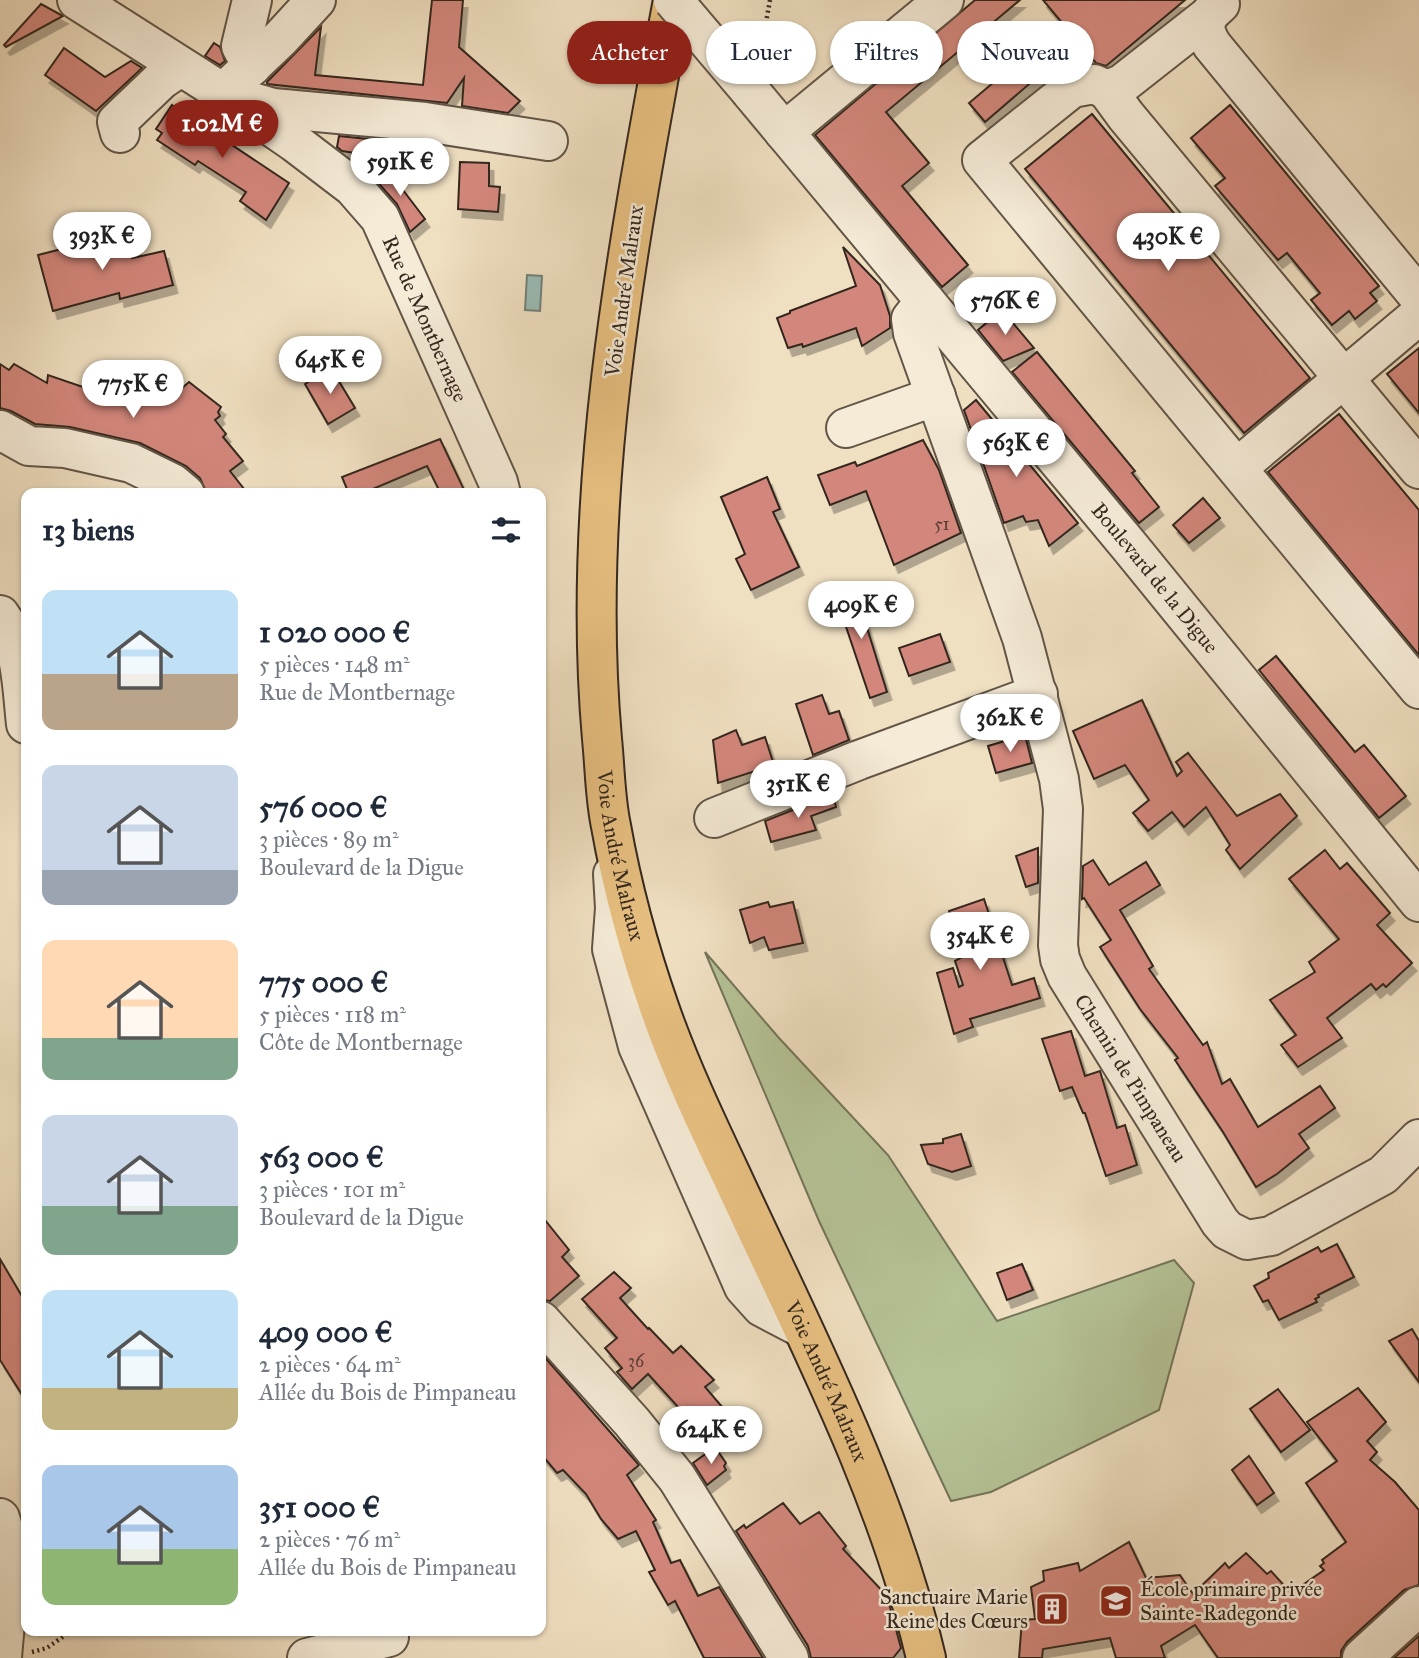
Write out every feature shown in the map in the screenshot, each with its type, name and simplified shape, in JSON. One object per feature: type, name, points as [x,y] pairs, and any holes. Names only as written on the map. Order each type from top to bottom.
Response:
[{"type":"main road","name":"Voie André Malraux","points":[[673,0],[638,191],[604,450],[596,588],[598,696],[610,823],[631,917],[660,1010],[695,1097],[858,1453],[930,1585],[949,1658]]},
{"type":"main road","name":"Voie André Malraux","points":[[695,0],[655,207],[628,449],[620,598],[620,670],[633,814],[652,907],[681,1000],[709,1073],[877,1444],[926,1658]]},
{"type":"street","name":"Rue de Montbernage","points":[[77,0],[223,93],[294,142],[353,187],[380,218],[500,488]]},
{"type":"street","points":[[252,0],[241,46],[252,66]]},
{"type":"street","points":[[223,93],[316,0]]},
{"type":"street","name":"Boulevard de la Digue","points":[[673,0],[706,31]]},
{"type":"street","points":[[785,132],[930,4]]},
{"type":"street","points":[[1107,89],[1122,84],[1215,9]]},
{"type":"street","points":[[1215,9],[1204,28],[1212,45],[1419,297]]},
{"type":"street","points":[[114,128],[161,80],[180,67]]},
{"type":"street","name":"Boulevard de la Digue","points":[[759,84],[785,132],[1130,547],[1419,902]]},
{"type":"street","points":[[1419,469],[1126,116],[1107,89],[1094,84],[1072,88],[982,160],[1419,689]]},
{"type":"street","points":[[223,93],[273,107],[425,122],[548,141]]},
{"type":"street","name":"Chemin de Pimpaneau","points":[[925,301],[913,314],[911,326],[1022,638],[1062,794],[1058,945],[1060,959],[1068,976],[1220,1222],[1227,1230],[1247,1240],[1271,1236],[1383,1175],[1419,1139]]},
{"type":"street","points":[[1237,468],[1419,315]]},
{"type":"street","points":[[846,428],[936,396]]},
{"type":"street","points":[[10,442],[65,448],[131,463],[172,482],[178,488]]},
{"type":"street","points":[[0,615],[8,626],[17,657],[21,687]]},
{"type":"street","points":[[714,818],[1038,694]]},
{"type":"street","points":[[546,1327],[632,1422],[677,1478],[789,1658]]},
{"type":"street","points":[[0,1518],[7,1547],[7,1651]]},
{"type":"street","points":[[1362,1658],[1419,1606]]},
{"type":"street","points":[[307,1658],[389,1637]]},
{"type":"path","points":[[766,21],[770,0]]},
{"type":"path","points":[[7,1651],[47,1648],[64,1636]]},
{"type":"green space","points":[[705,952],[779,1038],[888,1155],[997,1321],[1174,1260],[1194,1283],[1159,1410],[991,1492],[951,1501],[819,1221]]},
{"type":"water","points":[[527,275],[542,276],[540,311],[525,310]]},
{"type":"building","points":[[432,0],[463,0],[459,47],[520,101],[508,113],[462,106],[464,78],[447,103],[267,84],[321,27],[315,75],[423,85]]},
{"type":"building","points":[[975,0],[1020,0],[995,21],[957,21],[957,53],[943,64],[943,27]]},
{"type":"building","points":[[1043,0],[1185,0],[1106,66],[1094,61],[1094,21],[1060,21]]},
{"type":"building","points":[[41,4],[63,16],[6,47],[4,45]]},
{"type":"building","points":[[214,43],[220,47],[225,61],[220,65],[205,56]]},
{"type":"building","points":[[64,48],[105,77],[131,61],[142,68],[96,111],[45,75]]},
{"type":"building","points":[[875,84],[920,84],[886,112],[929,163],[902,186],[968,265],[942,287],[815,135]]},
{"type":"building","points":[[992,84],[1029,84],[985,122],[969,103]]},
{"type":"building","points":[[172,105],[289,183],[266,220],[240,201],[246,192],[198,161],[195,165],[157,140],[162,133],[156,129]]},
{"type":"building","points":[[1230,105],[1379,286],[1370,293],[1377,301],[1355,319],[1349,311],[1332,325],[1311,300],[1320,293],[1287,253],[1278,260],[1215,186],[1225,178],[1191,138]]},
{"type":"building","points":[[1092,114],[1310,378],[1244,433],[1025,169]]},
{"type":"building","points":[[339,136],[388,141],[407,161],[342,151],[337,147]]},
{"type":"building","points":[[460,162],[489,163],[489,186],[500,187],[498,212],[458,209]]},
{"type":"building","points":[[384,165],[425,219],[410,232],[397,204],[373,177]]},
{"type":"building","points":[[134,235],[138,252],[133,258],[164,251],[173,285],[120,299],[119,293],[53,311],[38,255],[105,238],[106,242]]},
{"type":"building","points":[[843,247],[880,285],[890,316],[890,328],[862,346],[856,328],[803,347],[802,344],[788,348],[777,318],[856,286]]},
{"type":"building","points":[[1002,310],[1034,348],[1003,361],[978,330]]},
{"type":"building","points":[[1419,348],[1419,413],[1387,374]]},
{"type":"building","points":[[1037,352],[1135,471],[1132,473],[1159,507],[1139,523],[1012,372]]},
{"type":"building","points":[[0,364],[9,370],[14,364],[47,383],[48,375],[112,397],[116,381],[168,392],[175,383],[181,389],[189,382],[221,407],[218,412],[220,416],[215,420],[226,434],[223,437],[243,461],[230,471],[243,488],[204,488],[200,478],[186,466],[140,443],[70,427],[35,424],[0,408]]},
{"type":"building","points":[[331,368],[355,408],[328,424],[305,384]]},
{"type":"building","points":[[976,400],[1078,523],[1049,546],[1038,520],[1026,522],[1023,516],[1004,523],[985,463],[964,410]]},
{"type":"building","points":[[1339,414],[1419,510],[1419,655],[1268,472]]},
{"type":"building","points":[[440,439],[463,488],[438,488],[427,466],[375,488],[347,488],[342,477]]},
{"type":"building","points":[[923,440],[939,470],[961,533],[894,565],[866,491],[830,505],[818,475],[855,462],[857,466]]},
{"type":"building","points":[[767,477],[780,509],[773,512],[799,567],[751,590],[736,559],[745,554],[721,497]]},
{"type":"building","points":[[1203,498],[1220,518],[1189,543],[1173,525]]},
{"type":"building","points":[[854,586],[887,692],[870,698],[835,594]]},
{"type":"building","points":[[940,634],[950,662],[909,676],[899,648]]},
{"type":"building","points":[[1276,656],[1355,752],[1364,745],[1406,796],[1379,818],[1259,670]]},
{"type":"building","points":[[822,695],[829,714],[839,711],[849,740],[813,755],[796,704]]},
{"type":"building","points":[[1142,700],[1177,776],[1182,771],[1176,762],[1188,753],[1237,816],[1280,794],[1297,816],[1240,869],[1226,850],[1230,845],[1206,807],[1184,827],[1172,812],[1148,831],[1133,813],[1149,800],[1125,765],[1094,779],[1073,731]]},
{"type":"building","points":[[736,730],[742,745],[765,737],[774,765],[718,783],[713,740]]},
{"type":"building","points":[[1025,735],[1032,763],[996,773],[988,746]]},
{"type":"building","points":[[833,794],[836,807],[811,816],[816,830],[771,842],[765,821]]},
{"type":"building","points":[[1038,848],[1038,883],[1026,887],[1016,856]]},
{"type":"building","points":[[1325,850],[1340,869],[1347,863],[1390,913],[1377,925],[1412,963],[1386,987],[1383,984],[1376,990],[1371,984],[1327,1018],[1342,1038],[1298,1067],[1281,1045],[1296,1035],[1270,1000],[1315,972],[1309,962],[1339,939],[1289,879]]},
{"type":"building","points":[[1093,860],[1109,885],[1146,862],[1160,885],[1120,910],[1153,966],[1149,969],[1203,1045],[1207,1042],[1222,1084],[1230,1079],[1258,1127],[1320,1086],[1335,1108],[1299,1134],[1309,1148],[1256,1187],[1175,1060],[1178,1058],[1140,1009],[1100,947],[1111,940],[1084,898],[1082,899],[1083,866]]},
{"type":"building","points":[[984,899],[1012,985],[1034,978],[1040,998],[970,1019],[973,1027],[954,1034],[937,973],[953,968],[959,987],[963,985],[955,961],[964,956],[949,911]]},
{"type":"building","points":[[768,902],[770,907],[793,902],[803,943],[769,950],[764,937],[750,943],[740,910]]},
{"type":"building","points":[[1071,1031],[1085,1076],[1100,1071],[1117,1128],[1125,1125],[1137,1165],[1106,1176],[1085,1113],[1072,1087],[1060,1091],[1042,1039]]},
{"type":"building","points":[[961,1134],[971,1166],[952,1172],[928,1164],[921,1145],[943,1143],[943,1139]]},
{"type":"building","points":[[546,1221],[569,1250],[562,1257],[579,1276],[550,1301],[546,1301]]},
{"type":"building","points":[[1337,1244],[1354,1277],[1318,1295],[1315,1299],[1317,1302],[1279,1320],[1268,1300],[1263,1302],[1254,1286],[1269,1278],[1268,1273],[1318,1247],[1321,1252]]},
{"type":"building","points":[[0,1259],[21,1295],[21,1393],[0,1360]]},
{"type":"building","points":[[1022,1264],[1033,1290],[1007,1300],[997,1273]]},
{"type":"building","points":[[614,1272],[631,1288],[620,1298],[648,1329],[673,1353],[681,1346],[714,1380],[705,1387],[723,1408],[699,1430],[648,1374],[632,1389],[617,1372],[622,1368],[605,1348],[617,1338],[582,1299]]},
{"type":"building","points":[[1412,1329],[1419,1341],[1419,1382],[1389,1341]]},
{"type":"building","points":[[546,1359],[639,1465],[627,1475],[656,1520],[653,1522],[671,1563],[680,1560],[698,1596],[719,1587],[763,1658],[704,1658],[675,1601],[668,1605],[649,1572],[655,1570],[636,1531],[618,1539],[601,1519],[586,1494],[563,1470],[557,1473],[546,1460]]},
{"type":"building","points":[[1358,1388],[1386,1422],[1367,1441],[1377,1452],[1370,1460],[1395,1482],[1419,1510],[1419,1585],[1404,1590],[1347,1642],[1341,1651],[1341,1658],[1218,1658],[1195,1625],[1161,1646],[1165,1658],[1116,1658],[1110,1638],[1043,1649],[1042,1658],[1019,1658],[1022,1620],[1035,1619],[1031,1587],[1044,1581],[1043,1571],[1078,1563],[1080,1571],[1129,1542],[1146,1578],[1180,1575],[1193,1594],[1225,1563],[1229,1568],[1246,1553],[1267,1574],[1271,1571],[1291,1593],[1324,1570],[1320,1566],[1324,1563],[1322,1560],[1346,1542],[1306,1483],[1337,1461],[1307,1422]]},
{"type":"building","points":[[1278,1389],[1310,1430],[1281,1452],[1250,1409]]},
{"type":"building","points":[[715,1447],[726,1463],[726,1470],[707,1485],[693,1463]]},
{"type":"building","points":[[1249,1456],[1274,1493],[1257,1505],[1232,1470]]},
{"type":"building","points":[[783,1503],[800,1524],[819,1512],[846,1546],[843,1549],[887,1596],[901,1648],[893,1658],[811,1658],[808,1646],[736,1531],[744,1525],[746,1528]]},
{"type":"building","points":[[1419,1636],[1419,1658],[1394,1658]]},
{"type":"place","name":"École primaire privée Sainte-Radegonde","points":[[1116,1601]]},
{"type":"place","name":"Sanctuaire Marie Reine des Cœurs","points":[[1052,1609]]}]
